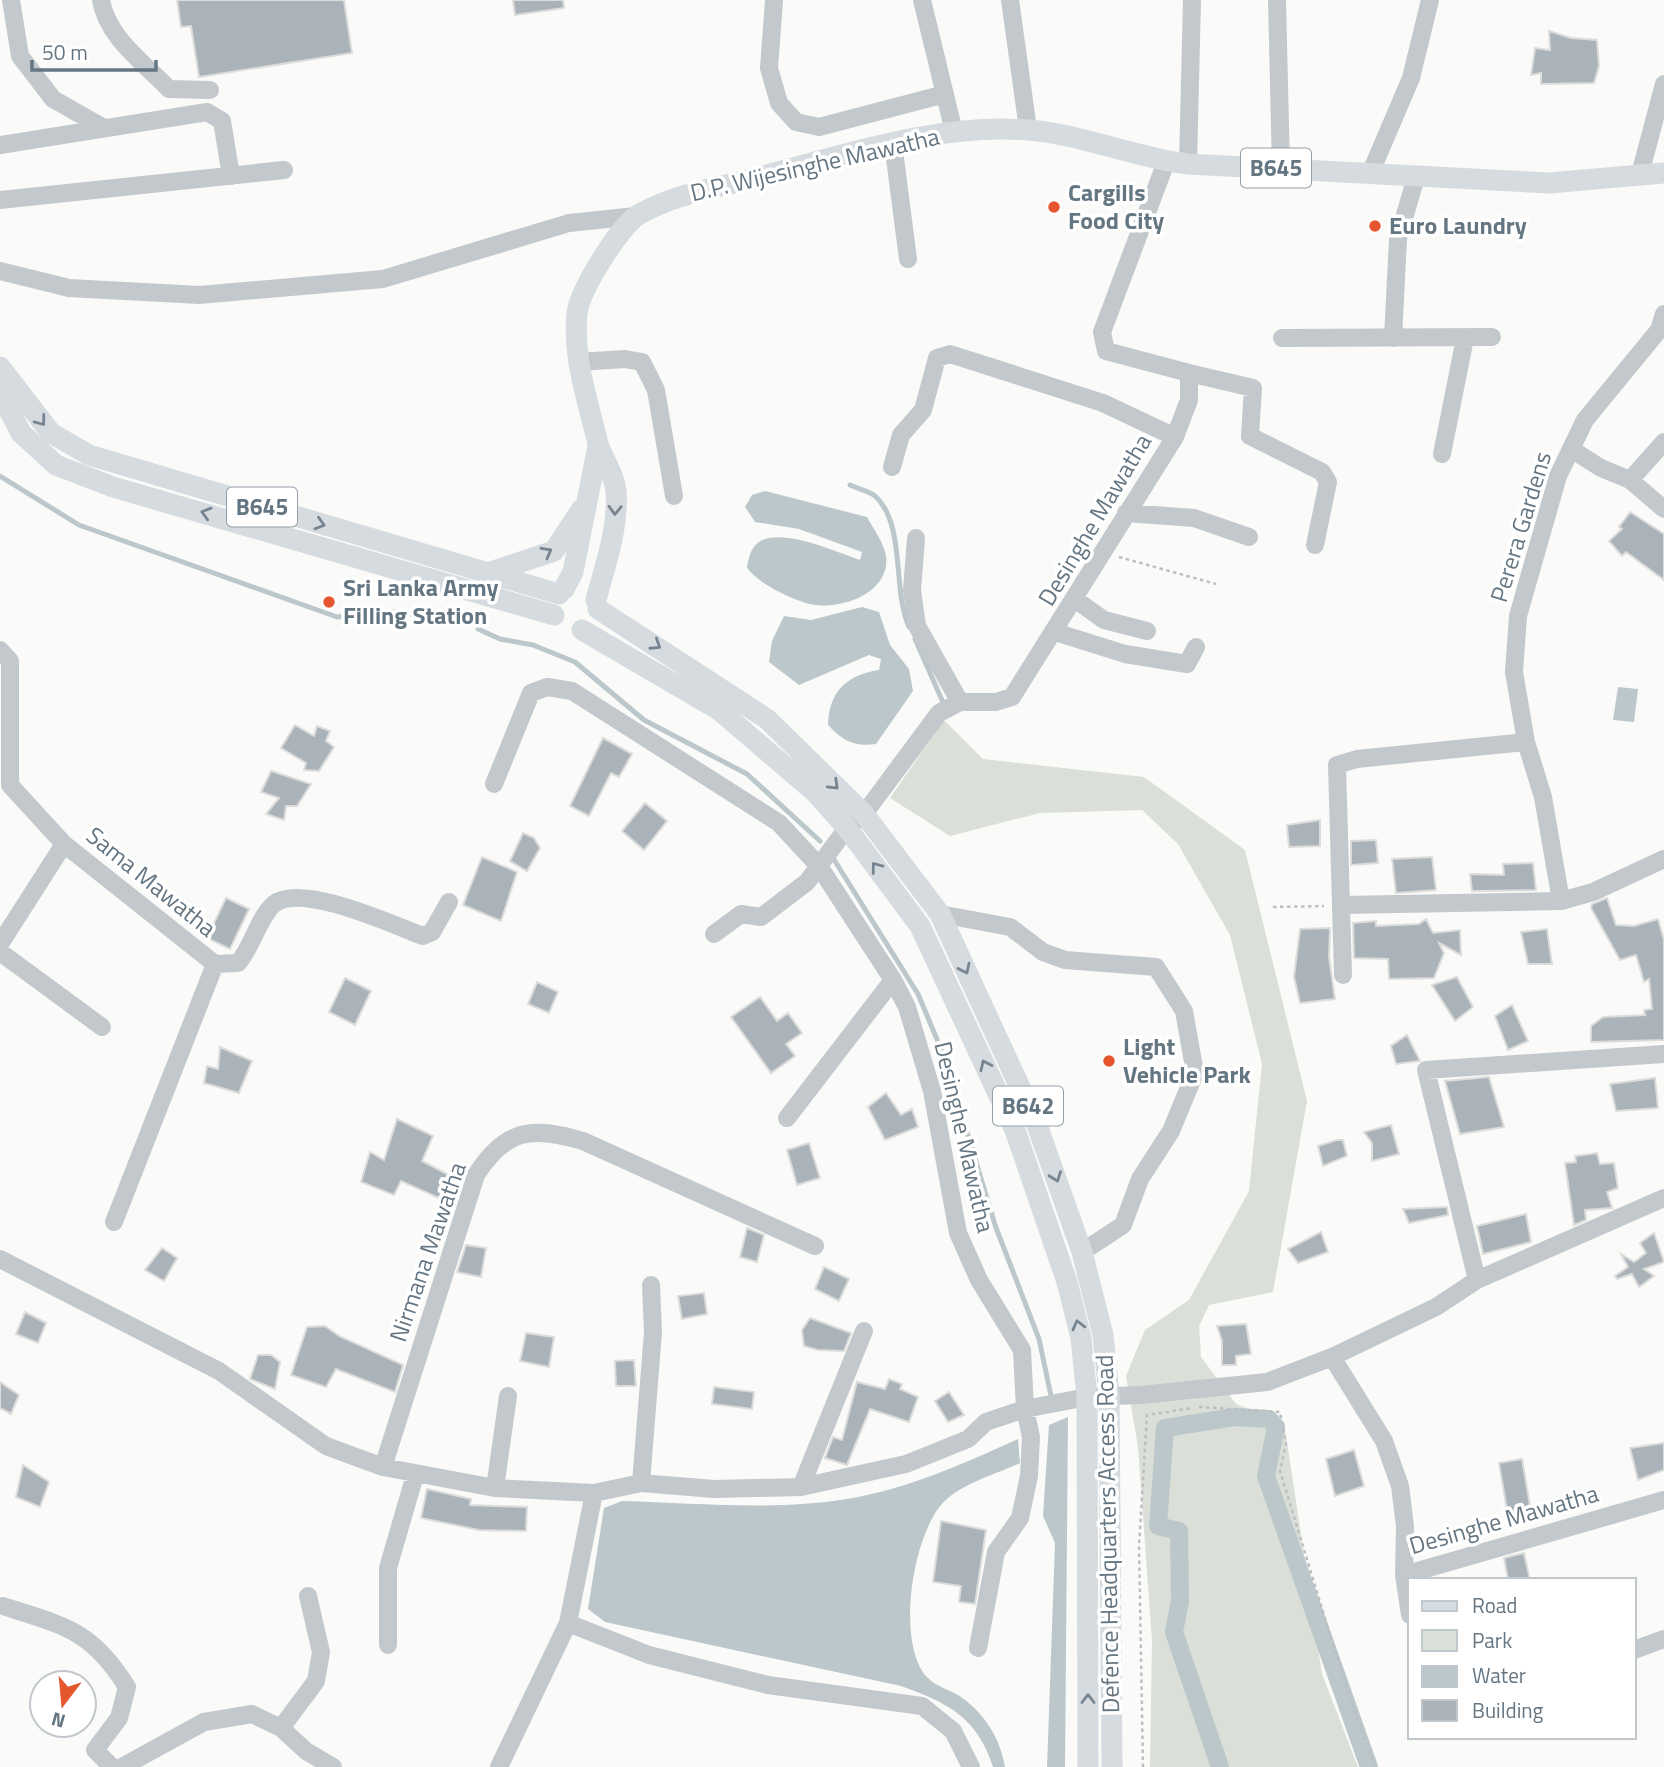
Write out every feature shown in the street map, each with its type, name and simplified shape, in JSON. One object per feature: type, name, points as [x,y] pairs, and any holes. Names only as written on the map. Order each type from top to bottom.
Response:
[{"type":"main road","name":"D.P. Wijesinghe Mawatha","points":[[597,604],[616,510],[616,489],[608,461],[598,446],[578,362],[577,310],[604,253],[636,216],[676,198],[893,143],[954,132],[1028,130],[1096,141],[1166,162],[1188,164],[1549,183],[1664,173]]},
{"type":"main road","name":"B645","points":[[0,366],[51,433],[89,455],[486,573],[561,591]]},
{"type":"main road","name":"B645","points":[[0,393],[21,433],[56,465],[113,487],[554,615]]},
{"type":"main road","name":"D.P. Wijesinghe Mawatha","points":[[561,591],[573,572],[598,446]]},
{"type":"main road","points":[[486,573],[554,551],[586,502]]},
{"type":"main road","points":[[579,586],[597,604],[594,622],[582,630],[568,630],[554,615],[553,604],[561,591],[579,586]]},
{"type":"main road","name":"Defence Headquarters Access Road","points":[[597,604],[767,719],[864,814],[940,914],[1036,1122],[1082,1252],[1103,1335],[1109,1395],[1112,1767]]},
{"type":"main road","name":"Defence Headquarters Access Road","points":[[582,630],[719,710],[816,793],[847,828],[920,926],[1015,1130],[1067,1282],[1081,1338],[1087,1397],[1088,1767]]},
{"type":"street","points":[[11,0],[20,56],[52,99],[103,128]]},
{"type":"street","points":[[101,0],[103,13],[114,33],[169,89],[210,90]]},
{"type":"street","points":[[774,0],[769,68],[779,103],[796,122],[819,127],[945,94]]},
{"type":"street","points":[[922,0],[954,132]]},
{"type":"street","points":[[1010,0],[1028,130]]},
{"type":"street","points":[[1188,164],[1192,0]]},
{"type":"street","points":[[1277,0],[1281,168]]},
{"type":"street","points":[[1370,174],[1411,78],[1430,0]]},
{"type":"street","points":[[1640,174],[1664,84]]},
{"type":"street","points":[[0,145],[207,112],[222,121],[231,176]]},
{"type":"street","points":[[893,143],[908,259]]},
{"type":"street","points":[[1166,162],[1102,332],[1106,351],[1253,387],[1250,436],[1322,472],[1328,482],[1315,545]]},
{"type":"street","points":[[0,200],[284,170]]},
{"type":"street","points":[[1393,338],[1398,239],[1416,177]]},
{"type":"street","points":[[0,271],[69,288],[199,295],[383,279],[569,223],[636,216]]},
{"type":"street","name":"Perera Gardens","points":[[1561,901],[1543,797],[1526,742],[1514,672],[1518,616],[1558,476],[1585,420],[1659,330],[1664,314]]},
{"type":"street","points":[[1282,338],[1492,337]]},
{"type":"street","points":[[1442,454],[1465,338]]},
{"type":"street","points":[[892,467],[901,435],[923,410],[937,358],[950,354],[1103,403],[1175,437]]},
{"type":"street","points":[[578,362],[625,359],[642,362],[656,390],[674,496]]},
{"type":"street","name":"Desinghe Mawatha","points":[[960,702],[996,702],[1013,697],[1076,600],[1126,513],[1175,437],[1189,400],[1189,373]]},
{"type":"street","points":[[1630,480],[1664,442]]},
{"type":"street","points":[[1571,449],[1601,468],[1630,480],[1664,509]]},
{"type":"street","points":[[1126,513],[1194,518],[1249,537]]},
{"type":"street","points":[[714,934],[741,914],[761,917],[807,882],[847,828],[864,814],[939,713],[960,702],[918,626],[912,590],[916,538]]},
{"type":"street","points":[[1076,600],[1104,620],[1147,631]]},
{"type":"street","points":[[1055,632],[1125,654],[1187,664],[1196,647]]},
{"type":"street","name":"Sama Mawatha","points":[[0,650],[10,661],[10,785],[64,844],[215,964],[238,963],[249,950],[268,912],[284,899],[300,896],[327,902],[423,936],[432,932],[449,902]]},
{"type":"street","name":"Desinghe Mawatha","points":[[494,784],[531,693],[547,687],[572,691],[779,823],[819,866],[893,981],[907,1007],[932,1091],[958,1233],[979,1280],[1022,1350],[1025,1409],[1031,1437],[1028,1476],[1020,1518],[996,1552],[978,1648]]},
{"type":"street","points":[[1343,975],[1337,765],[1357,759],[1526,742]]},
{"type":"street","points":[[0,944],[64,844]]},
{"type":"street","points":[[1341,905],[1561,901],[1594,892],[1664,859]]},
{"type":"street","points":[[940,914],[1010,927],[1043,953],[1065,960],[1156,967],[1184,1011],[1195,1073],[1171,1131],[1140,1179],[1124,1224],[1082,1252]]},
{"type":"street","points":[[0,952],[102,1027]]},
{"type":"street","points":[[114,1222],[215,964]]},
{"type":"street","points":[[787,1118],[893,981]]},
{"type":"street","points":[[1477,1280],[1426,1070],[1664,1054]]},
{"type":"street","name":"Nirmana Mawatha","points":[[383,1467],[476,1175],[491,1150],[517,1136],[549,1130],[583,1140],[815,1246]]},
{"type":"street","points":[[0,1259],[219,1371],[326,1446],[383,1467],[495,1488],[593,1493],[641,1483],[714,1489],[801,1487],[906,1464],[968,1439],[986,1422],[1025,1409],[1087,1397],[1267,1382],[1332,1357],[1436,1307],[1477,1280],[1664,1198]]},
{"type":"street","points":[[641,1483],[653,1332],[650,1285]]},
{"type":"street","points":[[801,1487],[863,1331]]},
{"type":"street","name":"Desinghe Mawatha","points":[[1332,1357],[1384,1441],[1400,1486],[1405,1526],[1404,1575],[1664,1500]]},
{"type":"street","points":[[495,1488],[508,1396]]},
{"type":"street","points":[[387,1646],[388,1567],[415,1475]]},
{"type":"street","points":[[499,1767],[568,1623],[593,1493]]},
{"type":"street","points":[[1404,1575],[1408,1602]]},
{"type":"street","points":[[281,1728],[316,1681],[321,1652],[308,1596]]},
{"type":"street","points":[[3,1606],[66,1626],[108,1656],[127,1687],[119,1718],[95,1750],[112,1767]]},
{"type":"street","points":[[568,1623],[649,1655],[768,1685],[922,1706],[953,1731],[971,1767]]},
{"type":"street","points":[[1636,1649],[1664,1639]]},
{"type":"street","points":[[122,1767],[204,1723],[252,1714],[281,1728],[306,1751],[333,1767]]},
{"type":"path","points":[[1102,553],[1216,584]]},
{"type":"path","points":[[1273,907],[1341,905]]},
{"type":"path","points":[[1143,1767],[1139,1546],[1147,1415],[1200,1407],[1280,1412],[1286,1444],[1280,1471],[1342,1674],[1375,1767]]},
{"type":"green space","points":[[944,720],[983,759],[1144,777],[1245,850],[1307,1101],[1273,1292],[1209,1305],[1199,1326],[1201,1357],[1236,1404],[1284,1422],[1322,1674],[1358,1767],[1150,1767],[1152,1641],[1138,1447],[1126,1376],[1145,1330],[1189,1300],[1249,1191],[1262,1064],[1230,935],[1178,844],[1142,810],[1040,813],[950,836],[890,798]]},
{"type":"water","points":[[765,491],[867,517],[885,551],[885,569],[880,580],[872,589],[849,602],[822,605],[794,599],[758,579],[747,567],[749,557],[756,544],[769,538],[781,537],[809,542],[860,560],[862,552],[799,529],[755,522],[745,507],[752,495]]},
{"type":"water","points":[[862,607],[879,612],[890,645],[909,669],[913,691],[876,744],[868,745],[849,742],[839,735],[828,725],[829,713],[836,694],[842,687],[858,676],[879,670],[881,659],[869,655],[799,685],[769,662],[772,641],[784,616],[811,620]]},
{"type":"water","points":[[1618,687],[1638,689],[1634,722],[1613,720]]},
{"type":"water","points":[[1068,1417],[1065,1767],[1047,1767],[1055,1543],[1043,1516],[1049,1425]]},
{"type":"water","points":[[1018,1439],[1020,1463],[964,1487],[948,1498],[936,1512],[925,1533],[917,1559],[910,1614],[912,1640],[918,1662],[931,1681],[961,1697],[984,1719],[999,1746],[1005,1767],[993,1767],[978,1736],[959,1714],[918,1692],[901,1686],[605,1622],[588,1609],[604,1508],[622,1501],[791,1505],[847,1499],[913,1482]]},
{"type":"building","points":[[177,0],[344,0],[352,53],[199,77],[191,26],[181,27]]},
{"type":"building","points":[[513,0],[563,0],[564,8],[515,15]]},
{"type":"building","points":[[1549,31],[1571,38],[1597,40],[1599,66],[1594,83],[1541,84],[1541,73],[1531,75],[1535,48],[1550,50]]},
{"type":"building","points":[[1630,512],[1664,534],[1664,580],[1626,552],[1622,556],[1609,541],[1622,529],[1619,527]]},
{"type":"building","points":[[295,725],[314,736],[317,726],[330,731],[326,741],[334,747],[319,771],[304,770],[306,763],[281,748]]},
{"type":"building","points":[[603,738],[632,754],[619,777],[611,773],[589,816],[570,806]]},
{"type":"building","points":[[271,771],[311,784],[297,806],[286,806],[284,820],[266,814],[279,798],[261,792]]},
{"type":"building","points":[[645,803],[667,821],[644,850],[622,831]]},
{"type":"building","points":[[1320,820],[1320,846],[1289,847],[1287,825]]},
{"type":"building","points":[[523,833],[534,838],[540,848],[527,871],[510,861]]},
{"type":"building","points":[[1376,840],[1378,863],[1351,865],[1351,841]]},
{"type":"building","points":[[482,857],[517,872],[501,921],[463,905]]},
{"type":"building","points":[[1432,857],[1436,890],[1396,893],[1392,859]]},
{"type":"building","points":[[1533,863],[1536,890],[1472,891],[1470,874],[1504,875],[1503,864]]},
{"type":"building","points":[[226,898],[249,909],[230,949],[207,938]]},
{"type":"building","points":[[1607,898],[1616,925],[1634,926],[1658,919],[1664,940],[1664,1040],[1591,1042],[1591,1026],[1603,1017],[1645,1015],[1644,1010],[1652,1009],[1649,979],[1644,982],[1636,955],[1620,960],[1591,908],[1592,904]]},
{"type":"building","points":[[1426,919],[1433,933],[1460,930],[1461,955],[1439,943],[1444,953],[1434,978],[1389,979],[1388,959],[1354,958],[1353,923],[1376,921],[1376,926],[1419,924]]},
{"type":"building","points":[[1330,928],[1329,957],[1335,999],[1300,1003],[1294,977],[1300,929]]},
{"type":"building","points":[[1547,929],[1552,964],[1528,964],[1521,932]]},
{"type":"building","points":[[1457,977],[1473,1007],[1455,1021],[1432,985]]},
{"type":"building","points":[[345,978],[371,991],[355,1025],[329,1012]]},
{"type":"building","points":[[537,982],[558,992],[549,1013],[528,1004]]},
{"type":"building","points":[[760,997],[777,1021],[788,1013],[802,1033],[786,1044],[795,1056],[771,1073],[731,1017]]},
{"type":"building","points":[[1512,1005],[1528,1041],[1508,1050],[1495,1016]]},
{"type":"building","points":[[1407,1035],[1420,1061],[1396,1064],[1391,1046]]},
{"type":"building","points":[[220,1047],[252,1061],[239,1093],[204,1083],[207,1066],[218,1069]]},
{"type":"building","points":[[1489,1077],[1504,1127],[1460,1134],[1445,1081]]},
{"type":"building","points":[[1655,1078],[1658,1108],[1616,1111],[1610,1084]]},
{"type":"building","points":[[886,1093],[901,1115],[912,1109],[918,1127],[885,1140],[868,1107]]},
{"type":"building","points":[[397,1119],[433,1136],[422,1161],[449,1175],[439,1198],[401,1181],[394,1195],[361,1182],[370,1152],[384,1160]]},
{"type":"building","points":[[1391,1125],[1399,1154],[1372,1161],[1372,1143],[1364,1132]]},
{"type":"building","points":[[1343,1140],[1347,1156],[1323,1166],[1318,1146]]},
{"type":"building","points":[[809,1143],[820,1178],[797,1185],[787,1150]]},
{"type":"building","points":[[1597,1153],[1600,1164],[1614,1163],[1618,1188],[1607,1192],[1612,1208],[1585,1210],[1586,1220],[1574,1225],[1565,1163],[1576,1162],[1575,1156]]},
{"type":"building","points":[[1447,1207],[1448,1215],[1409,1223],[1403,1209]]},
{"type":"building","points":[[1526,1214],[1531,1242],[1483,1254],[1477,1226]]},
{"type":"building","points":[[747,1228],[764,1235],[757,1262],[740,1257]]},
{"type":"building","points":[[1321,1232],[1328,1252],[1298,1263],[1288,1249]]},
{"type":"building","points":[[1654,1233],[1664,1262],[1644,1269],[1654,1276],[1639,1287],[1632,1274],[1617,1279],[1615,1276],[1628,1267],[1621,1254],[1634,1262],[1646,1253],[1640,1243]]},
{"type":"building","points":[[466,1245],[486,1248],[481,1277],[457,1272]]},
{"type":"building","points":[[162,1248],[177,1258],[164,1281],[145,1270]]},
{"type":"building","points":[[824,1267],[849,1279],[839,1301],[815,1289]]},
{"type":"building","points":[[704,1293],[707,1314],[682,1319],[678,1296]]},
{"type":"building","points":[[25,1312],[46,1323],[38,1343],[16,1334]]},
{"type":"building","points":[[810,1318],[851,1333],[844,1351],[818,1350],[804,1346],[802,1330]]},
{"type":"building","points":[[1246,1324],[1251,1354],[1236,1356],[1236,1365],[1222,1365],[1222,1341],[1217,1326]]},
{"type":"building","points":[[325,1326],[339,1336],[403,1365],[395,1392],[336,1369],[326,1387],[291,1375],[307,1327]]},
{"type":"building","points":[[526,1333],[554,1337],[549,1367],[520,1361]]},
{"type":"building","points":[[258,1355],[271,1355],[280,1362],[275,1389],[250,1379]]},
{"type":"building","points":[[634,1360],[636,1386],[616,1386],[615,1361]]},
{"type":"building","points":[[889,1379],[902,1384],[900,1389],[918,1397],[909,1422],[870,1409],[847,1465],[825,1458],[833,1437],[842,1440],[857,1382],[885,1389]]},
{"type":"building","points":[[0,1382],[19,1395],[11,1414],[0,1408]]},
{"type":"building","points":[[714,1387],[754,1392],[752,1409],[712,1404]]},
{"type":"building","points":[[949,1392],[964,1415],[948,1422],[935,1401]]},
{"type":"building","points":[[1664,1443],[1664,1470],[1638,1480],[1630,1448]]},
{"type":"building","points":[[1354,1450],[1364,1486],[1335,1496],[1326,1459]]},
{"type":"building","points":[[1522,1459],[1532,1517],[1509,1522],[1499,1463]]},
{"type":"building","points":[[23,1465],[49,1482],[40,1507],[16,1497]]},
{"type":"building","points":[[427,1489],[471,1499],[470,1505],[527,1507],[526,1531],[479,1530],[421,1518]]},
{"type":"building","points":[[941,1521],[986,1530],[975,1604],[959,1602],[961,1586],[933,1582]]},
{"type":"building","points":[[1524,1553],[1530,1578],[1508,1578],[1504,1558]]},
{"type":"waterway","points":[[0,476],[79,525],[337,617],[394,612],[455,620]]},
{"type":"waterway","points":[[850,485],[875,496],[885,508],[895,540],[901,594],[909,627]]},
{"type":"waterway","points":[[478,629],[500,639],[533,645],[575,662],[644,720],[747,774],[820,841]]},
{"type":"waterway","points":[[915,639],[942,700]]},
{"type":"waterway","points":[[833,858],[918,994],[944,1056],[995,1225],[1039,1339],[1051,1396]]},
{"type":"waterway","points":[[1220,1767],[1174,1632],[1180,1601],[1179,1531],[1158,1526],[1165,1428],[1235,1417],[1269,1419],[1276,1427],[1266,1476],[1369,1767]]},
{"type":"place","name":"Cargills Food City","points":[[1054,207]]},
{"type":"place","name":"Euro Laundry","points":[[1375,226]]},
{"type":"place","name":"Sri Lanka Army Filling Station","points":[[329,602]]},
{"type":"place","name":"Light Vehicle Park","points":[[1109,1061]]}]
